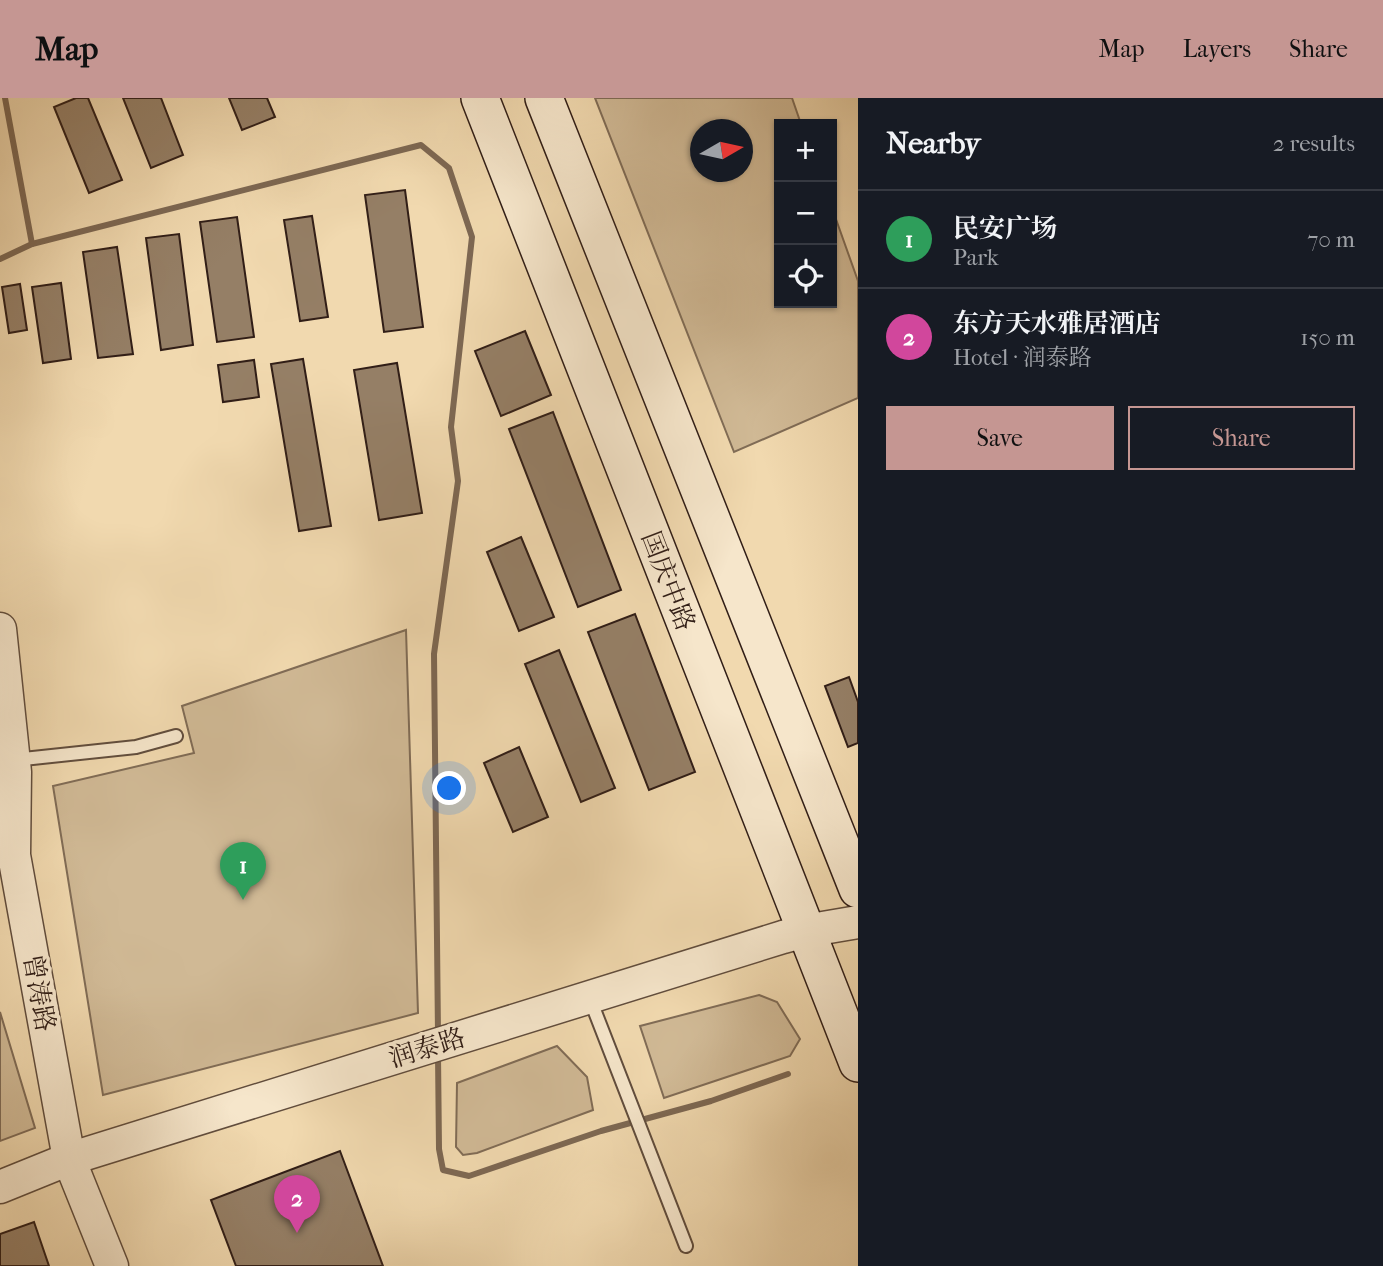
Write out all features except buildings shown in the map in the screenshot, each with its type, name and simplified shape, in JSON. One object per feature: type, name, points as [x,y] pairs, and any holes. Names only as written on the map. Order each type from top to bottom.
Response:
[{"type":"main road","name":"国庆中路","points":[[480,98],[858,1063]]},
{"type":"main road","points":[[544,98],[858,890]]},
{"type":"street","name":"曾涛路","points":[[0,629],[14,760],[7,857],[69,1159],[112,1266]]},
{"type":"street","name":"润泰路","points":[[0,1187],[69,1159],[805,930],[858,922]]},
{"type":"lane","points":[[14,760],[136,747],[176,736]]},
{"type":"lane","points":[[589,998],[686,1246]]},
{"type":"shaded area","points":[[595,98],[792,98],[799,119],[774,119],[774,308],[837,308],[837,222],[858,281],[858,398],[734,452]]},
{"type":"shaded area","points":[[406,630],[418,1013],[103,1095],[53,786],[194,753],[182,706]]},
{"type":"shaded area","points":[[759,995],[777,1002],[800,1039],[790,1056],[664,1098],[640,1026]]},
{"type":"shaded area","points":[[0,1012],[35,1128],[0,1141]]},
{"type":"shaded area","points":[[557,1046],[587,1077],[593,1110],[477,1153],[463,1155],[456,1147],[457,1083]]},
{"type":"waterway","points":[[5,98],[32,244],[421,145],[449,168],[472,237],[451,427],[458,481],[434,654],[438,1034]]},
{"type":"waterway","points":[[0,259],[32,244]]},
{"type":"waterway","points":[[438,1055],[439,1149],[443,1170],[469,1176],[601,1131],[711,1101],[788,1074]]},
{"type":"place","name":"民安广场","points":[[243,900]]},
{"type":"place","name":"东方天水雅居酒店","points":[[297,1233]]}]
